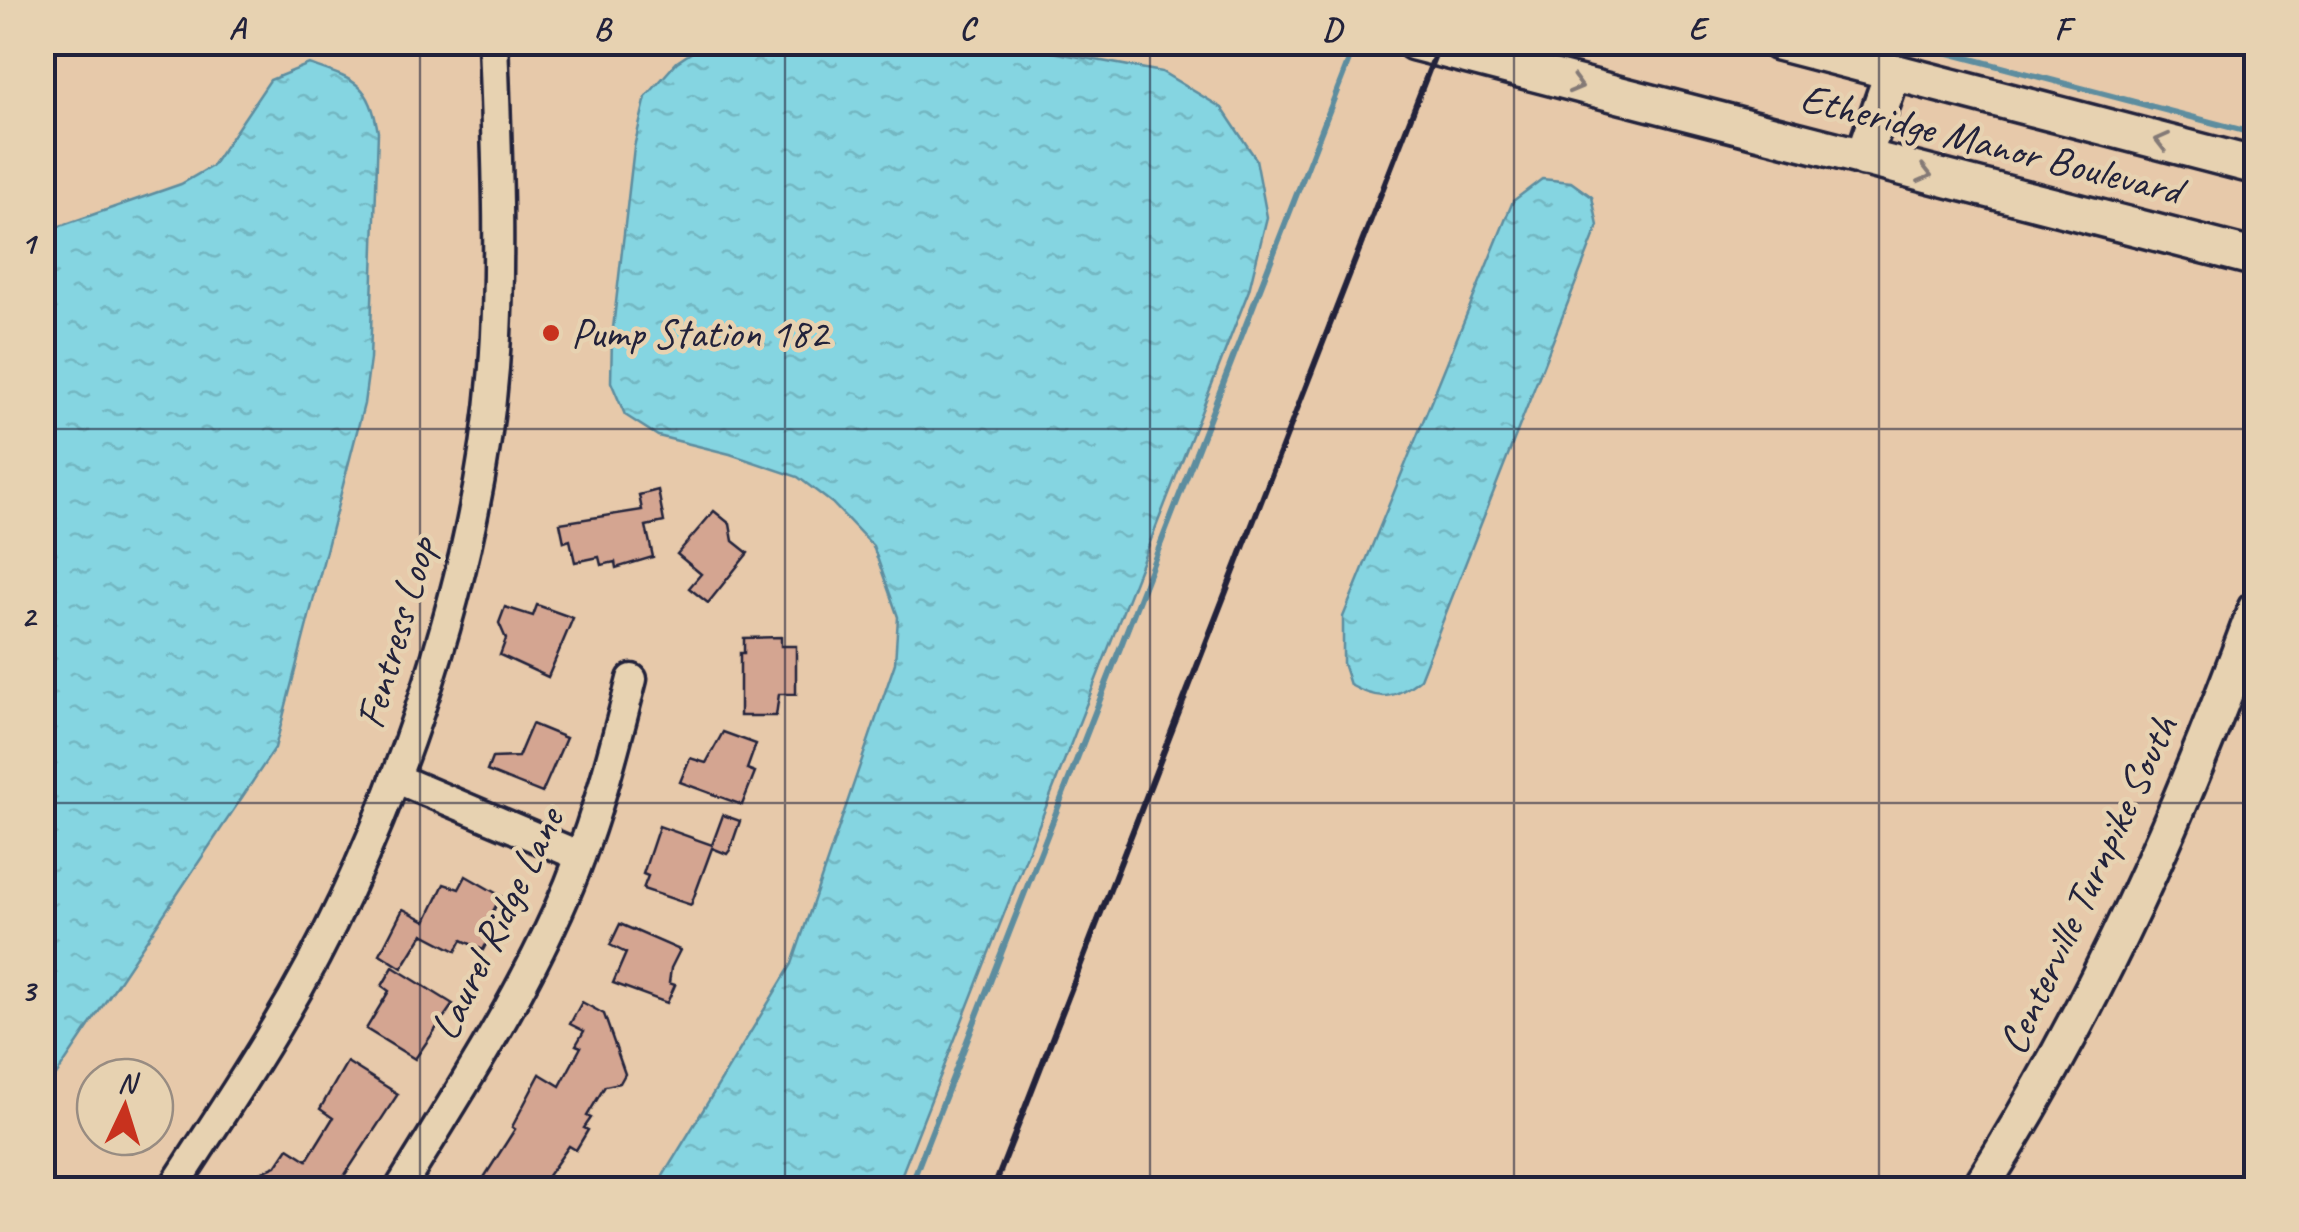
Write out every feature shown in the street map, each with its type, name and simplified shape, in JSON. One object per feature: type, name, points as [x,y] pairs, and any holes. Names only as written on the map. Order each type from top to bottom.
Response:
[{"type":"main road","name":"Etheridge Manor Boulevard","points":[[1414,42],[2256,258]]},
{"type":"main road","name":"Etheridge Manor Boulevard","points":[[1778,42],[2256,166]]},
{"type":"main road","points":[[1864,158],[1893,72]]},
{"type":"main road","name":"Centerville Turnpike South","points":[[1979,1190],[2064,1047],[2178,815],[2256,609]]},
{"type":"street","name":"Fentress Loop","points":[[172,1190],[276,1028],[343,896],[395,778],[446,615],[477,489],[492,386],[498,167],[493,42]]},
{"type":"street","name":"Laurel Ridge Lane","points":[[399,1190],[512,1005],[580,856],[601,802],[632,679]]},
{"type":"street","points":[[395,778],[580,856]]},
{"type":"water","points":[[706,43],[1003,43],[1162,72],[1222,108],[1256,159],[1267,217],[1249,290],[896,1189],[655,1189],[792,964],[895,663],[898,617],[873,546],[832,503],[798,477],[658,436],[625,415],[611,382],[612,337],[634,147],[646,97],[677,62]]},
{"type":"water","points":[[309,64],[357,85],[370,103],[378,132],[370,359],[364,404],[275,748],[43,1095],[43,232],[181,184],[212,166],[270,80]]},
{"type":"water","points":[[1542,179],[1571,182],[1592,197],[1598,226],[1420,679],[1394,694],[1370,694],[1350,685],[1343,663],[1343,617],[1513,201]]},
{"type":"building","points":[[658,490],[664,522],[646,526],[653,557],[616,568],[615,562],[601,565],[599,557],[575,562],[570,540],[564,542],[560,523],[642,510],[639,495]]},
{"type":"building","points":[[714,511],[730,524],[733,541],[748,553],[708,603],[689,588],[701,574],[677,554]]},
{"type":"building","points":[[537,605],[573,618],[548,677],[500,655],[506,639],[499,623],[505,607],[533,616]]},
{"type":"building","points":[[781,637],[781,646],[796,646],[796,694],[779,694],[776,716],[740,716],[740,653],[744,653],[744,638]]},
{"type":"building","points":[[532,724],[566,738],[542,793],[487,771],[492,758],[518,757]]},
{"type":"building","points":[[723,732],[756,744],[747,769],[755,772],[742,805],[680,782],[690,758],[706,763]]},
{"type":"building","points":[[723,815],[740,821],[730,850],[727,854],[712,848],[691,905],[643,889],[648,876],[643,874],[659,826],[712,845]]},
{"type":"building","points":[[466,876],[501,896],[487,923],[495,927],[483,950],[462,940],[456,951],[423,934],[402,968],[380,954],[403,909],[426,921],[444,884],[459,889]]},
{"type":"building","points":[[620,924],[680,950],[671,968],[669,983],[675,985],[667,1003],[613,983],[626,953],[610,945]]},
{"type":"building","points":[[393,967],[453,1004],[415,1059],[366,1029],[389,991],[382,986]]},
{"type":"building","points":[[582,1002],[604,1014],[625,1074],[620,1083],[605,1086],[587,1116],[591,1118],[584,1128],[588,1130],[576,1150],[569,1146],[538,1190],[476,1190],[515,1129],[512,1127],[540,1074],[560,1086],[581,1047],[576,1045],[584,1031],[570,1024]]},
{"type":"building","points":[[347,1062],[398,1094],[335,1190],[251,1190],[260,1173],[276,1166],[288,1148],[307,1160],[333,1118],[320,1109]]},
{"type":"waterway","points":[[909,1190],[1356,42]]},
{"type":"waterway","points":[[1907,42],[2256,134]]},
{"type":"railway","points":[[993,1190],[1440,42]]},
{"type":"place","name":"Pump Station 182","points":[[551,333]]}]
